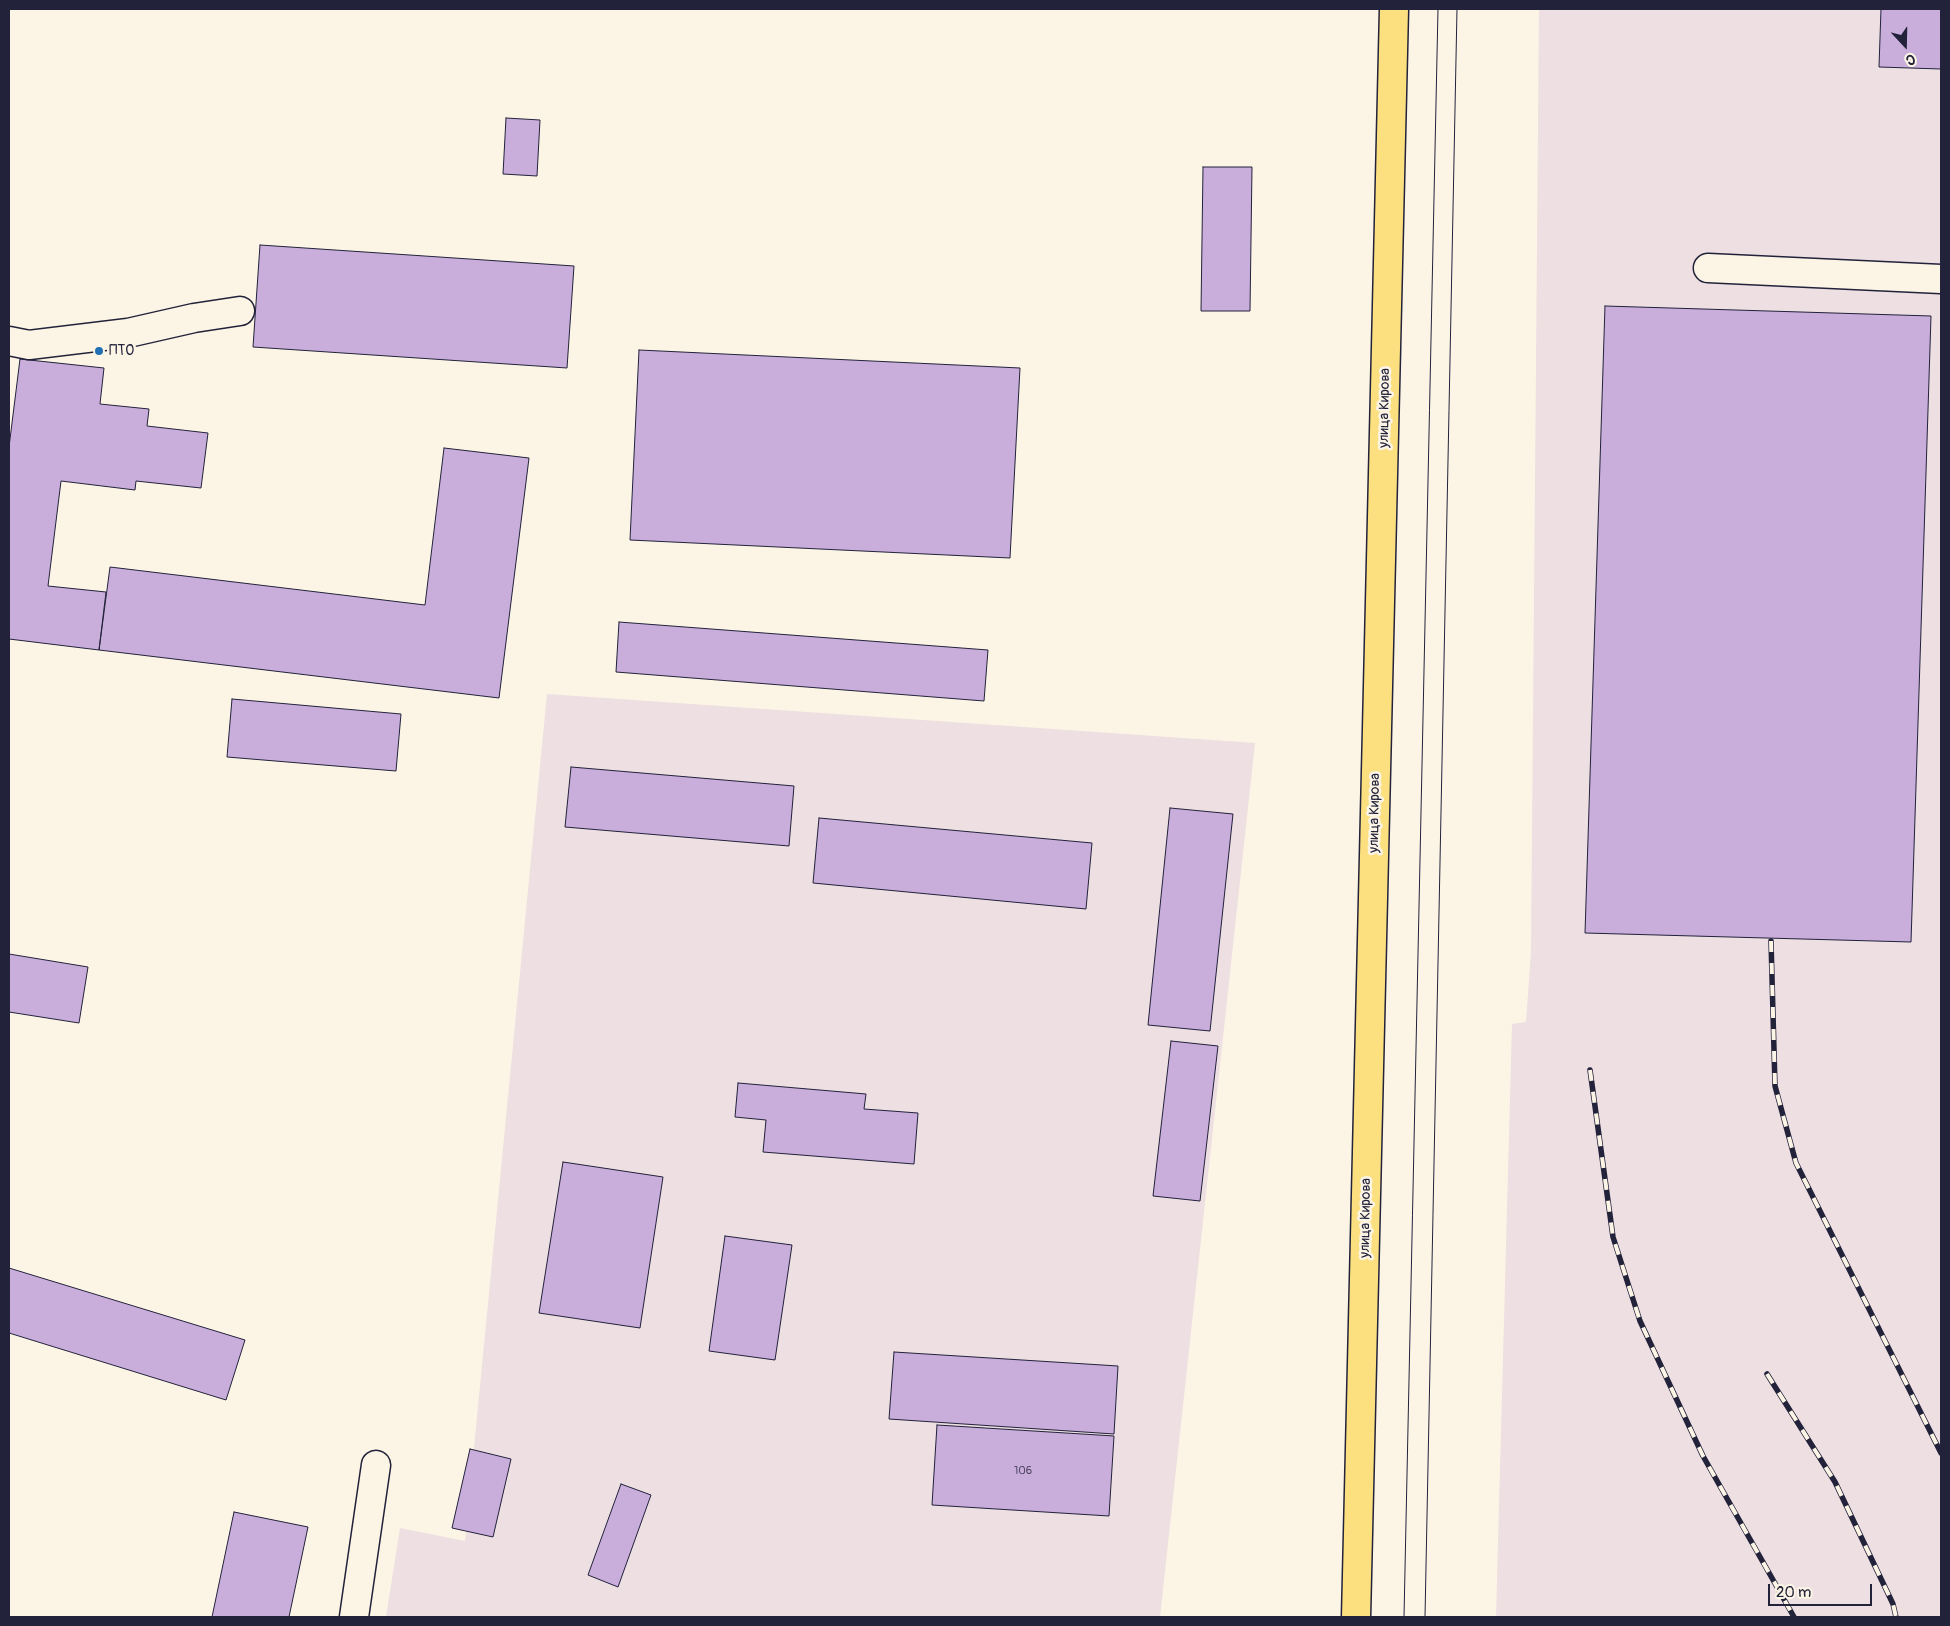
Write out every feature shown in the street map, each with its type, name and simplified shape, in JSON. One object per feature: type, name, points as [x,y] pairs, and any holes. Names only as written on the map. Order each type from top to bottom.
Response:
[{"type":"main road","name":"улица Кирова","points":[[1356,1617],[1394,9]]},
{"type":"lane","points":[[1708,268],[1941,278]]},
{"type":"lane","points":[[9,341],[29,345],[128,333],[194,318],[240,311]]},
{"type":"lane","points":[[354,1617],[376,1465]]},
{"type":"shaded area","points":[[1539,9],[1941,9],[1941,1617],[1496,1617],[1512,1024],[1526,1022],[1531,952]]},
{"type":"shaded area","points":[[547,694],[1255,743],[1160,1617],[386,1617],[400,1528],[465,1541]]},
{"type":"building","points":[[1881,9],[1941,9],[1941,69],[1879,67]]},
{"type":"building","points":[[506,118],[540,120],[537,176],[503,174]]},
{"type":"building","points":[[1203,167],[1252,167],[1250,311],[1201,311]]},
{"type":"building","points":[[260,245],[574,266],[567,368],[253,347]]},
{"type":"building","points":[[1605,306],[1931,316],[1911,942],[1585,933]]},
{"type":"building","points":[[639,350],[1020,368],[1010,558],[630,540]]},
{"type":"building","points":[[20,359],[104,368],[100,404],[149,409],[147,426],[208,433],[201,488],[136,481],[135,490],[61,481],[48,586],[106,592],[99,650],[9,639],[9,447]]},
{"type":"building","points":[[444,448],[529,458],[499,698],[99,650],[110,567],[425,605]]},
{"type":"building","points":[[619,622],[988,650],[984,701],[616,672]]},
{"type":"building","points":[[232,699],[401,714],[396,771],[227,757]]},
{"type":"building","points":[[571,767],[794,786],[789,846],[565,827]]},
{"type":"building","points":[[1170,808],[1233,814],[1210,1031],[1148,1025]]},
{"type":"building","points":[[819,818],[1092,843],[1086,909],[813,883]]},
{"type":"building","points":[[9,954],[88,967],[79,1023],[9,1012]]},
{"type":"building","points":[[1171,1041],[1218,1046],[1200,1201],[1153,1196]]},
{"type":"building","points":[[738,1083],[866,1094],[864,1109],[918,1113],[914,1164],[763,1152],[766,1120],[735,1117]]},
{"type":"building","points":[[563,1162],[663,1177],[640,1328],[539,1313]]},
{"type":"building","points":[[725,1236],[792,1245],[775,1360],[709,1351]]},
{"type":"building","points":[[9,1268],[245,1340],[226,1400],[9,1333]]},
{"type":"building","points":[[894,1352],[1118,1366],[1114,1434],[889,1419]]},
{"type":"building","points":[[937,1425],[1114,1436],[1109,1516],[932,1505]]},
{"type":"building","points":[[470,1449],[511,1459],[493,1537],[452,1528]]},
{"type":"building","points":[[621,1484],[651,1495],[618,1587],[588,1575]]},
{"type":"building","points":[[234,1512],[308,1527],[289,1617],[212,1617]]},
{"type":"tram line","points":[[1404,1617],[1438,9]]},
{"type":"tram line","points":[[1425,1617],[1457,9]]},
{"type":"railway","points":[[1771,941],[1775,1086],[1796,1163],[1941,1453]]},
{"type":"railway","points":[[1590,1070],[1613,1237],[1640,1321],[1703,1456],[1794,1617]]},
{"type":"railway","points":[[1767,1374],[1835,1482],[1893,1604],[1896,1617]]},
{"type":"place","name":"ПТО","points":[[99,351]]}]
